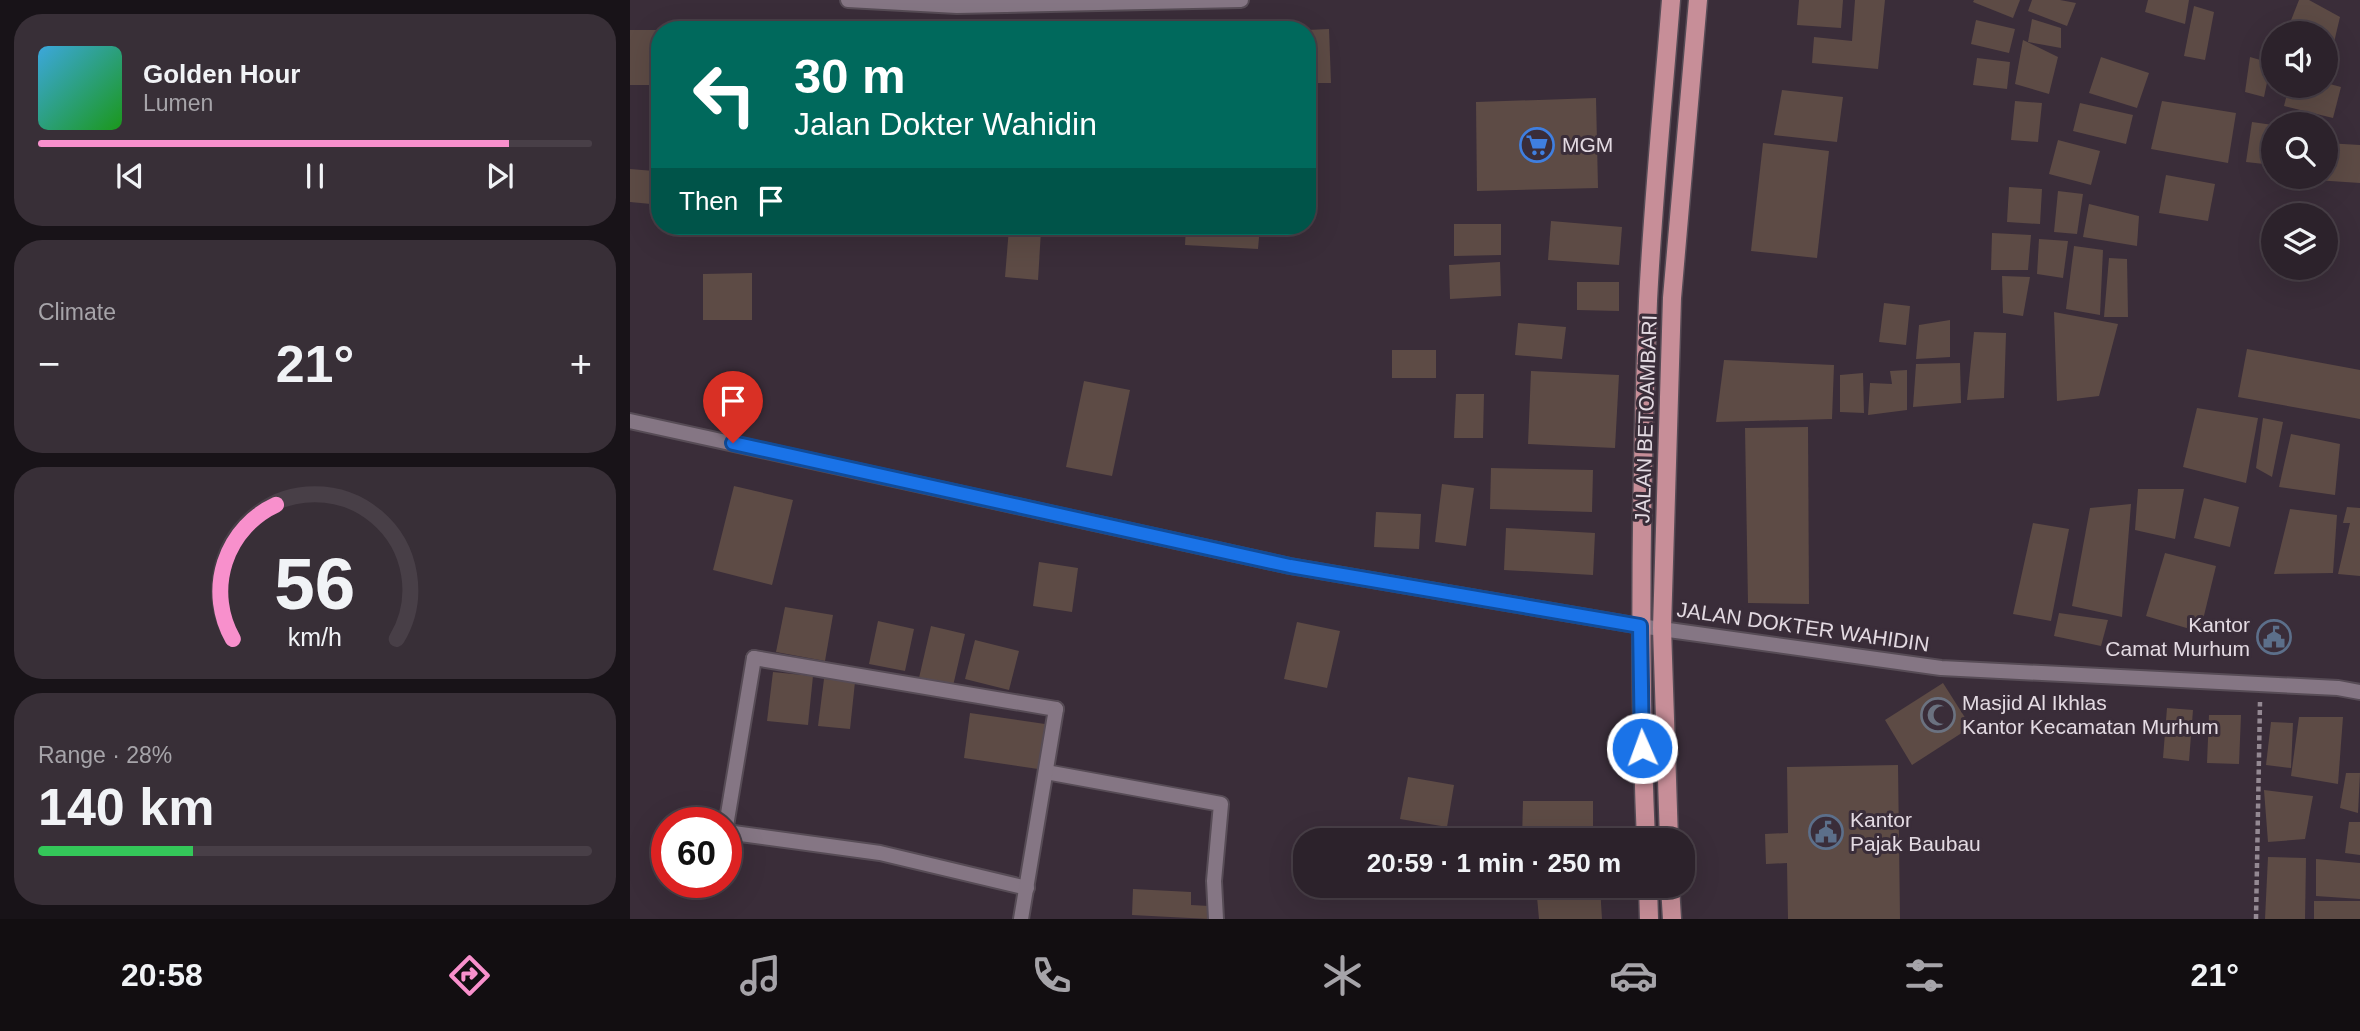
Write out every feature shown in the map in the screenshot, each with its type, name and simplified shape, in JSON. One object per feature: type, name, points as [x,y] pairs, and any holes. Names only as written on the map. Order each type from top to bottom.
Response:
[{"type":"main road","name":"JALAN BETOAMBARI","points":[[1645,828],[1640,626],[1648,298],[1671,0]]},
{"type":"main road","name":"JALAN BETOAMBARI","points":[[1669,828],[1662,628],[1672,298],[1698,0]]},
{"type":"main road","points":[[1648,898],[1649,919]]},
{"type":"main road","points":[[1671,898],[1672,919]]},
{"type":"street","points":[[848,0],[957,3],[1241,0]]},
{"type":"street","name":"JALAN DOKTER WAHIDIN","points":[[630,421],[1290,566],[1640,626],[1941,668],[2338,688],[2360,692]]},
{"type":"street","points":[[729,807],[754,658],[1056,709],[1021,919]]},
{"type":"street","points":[[1046,772],[1221,804],[1214,880],[1216,919]]},
{"type":"street","points":[[742,834],[880,853],[1027,888]]},
{"type":"path","points":[[2256,919],[2261,684]]},
{"type":"building","points":[[1799,0],[1843,0],[1841,28],[1797,25]]},
{"type":"building","points":[[1855,0],[1885,0],[1878,69],[1812,63],[1814,37],[1852,41]]},
{"type":"building","points":[[2020,0],[2013,18],[1973,2]]},
{"type":"building","points":[[2032,0],[2076,3],[2067,26],[2028,11]]},
{"type":"building","points":[[2148,0],[2189,0],[2185,24],[2145,12]]},
{"type":"building","points":[[2299,0],[2309,0],[2340,17],[2338,25],[2338,21],[2291,21]]},
{"type":"building","points":[[2194,6],[2214,12],[2205,60],[2184,56]]},
{"type":"building","points":[[2032,19],[2061,28],[2061,48],[2028,42]]},
{"type":"building","points":[[1976,20],[2015,29],[2009,53],[1971,44]]},
{"type":"building","points":[[1329,29],[1331,83],[1316,83],[1316,30]]},
{"type":"building","points":[[630,30],[651,30],[651,85],[630,85]]},
{"type":"building","points":[[2023,40],[2058,57],[2049,94],[2015,84]]},
{"type":"building","points":[[2101,57],[2149,73],[2137,108],[2089,93]]},
{"type":"building","points":[[2250,57],[2261,60],[2261,96],[2245,92]]},
{"type":"building","points":[[1977,58],[2010,62],[2007,89],[1973,85]]},
{"type":"building","points":[[2338,86],[2341,87],[2335,112],[2308,112],[2284,106],[2286,98],[2338,98]]},
{"type":"building","points":[[1782,90],[1843,97],[1837,142],[1774,135]]},
{"type":"building","name":"MGM","points":[[1596,98],[1598,188],[1477,191],[1476,102]]},
{"type":"building","points":[[2015,101],[2042,103],[2038,142],[2011,140]]},
{"type":"building","points":[[2162,101],[2236,113],[2228,163],[2151,149]]},
{"type":"building","points":[[2080,103],[2133,115],[2126,144],[2073,131]]},
{"type":"building","points":[[2252,122],[2261,123],[2261,164],[2246,162]]},
{"type":"building","points":[[2058,140],[2100,151],[2091,185],[2049,174]]},
{"type":"building","points":[[1763,143],[1829,151],[1817,258],[1751,251]]},
{"type":"building","points":[[2338,144],[2360,145],[2360,183],[2338,182]]},
{"type":"building","points":[[630,169],[651,171],[651,204],[630,202]]},
{"type":"building","points":[[2166,175],[2215,184],[2208,221],[2159,213]]},
{"type":"building","points":[[2009,187],[2042,189],[2040,224],[2007,222]]},
{"type":"building","points":[[2058,191],[2083,194],[2077,234],[2054,232]]},
{"type":"building","points":[[2089,204],[2139,216],[2137,246],[2083,237]]},
{"type":"building","points":[[1551,221],[1622,227],[1619,265],[1548,260]]},
{"type":"building","points":[[1454,224],[1501,224],[1501,255],[1454,256]]},
{"type":"building","points":[[1992,233],[2031,235],[2028,270],[1991,270]]},
{"type":"building","points":[[1008,235],[1041,235],[1038,280],[1005,277]]},
{"type":"building","points":[[1186,235],[1259,235],[1258,249],[1185,245]]},
{"type":"building","points":[[2039,239],[2068,241],[2063,278],[2037,274]]},
{"type":"building","points":[[2074,246],[2103,250],[2100,315],[2066,309]]},
{"type":"building","points":[[2109,258],[2127,259],[2128,317],[2104,317]]},
{"type":"building","points":[[1500,262],[1501,296],[1450,299],[1449,265]]},
{"type":"building","points":[[752,273],[752,320],[703,320],[703,274]]},
{"type":"building","points":[[2002,276],[2030,277],[2023,316],[2003,313]]},
{"type":"building","points":[[1577,282],[1619,282],[1619,311],[1577,310]]},
{"type":"building","points":[[1884,303],[1910,306],[1906,345],[1879,342]]},
{"type":"building","points":[[2054,312],[2118,324],[2099,396],[2057,401]]},
{"type":"building","points":[[1950,320],[1950,357],[1916,359],[1919,325]]},
{"type":"building","points":[[1518,323],[1566,327],[1562,359],[1515,355]]},
{"type":"building","points":[[1974,332],[2006,333],[2004,398],[1967,400]]},
{"type":"building","points":[[2247,349],[2360,370],[2360,419],[2238,397]]},
{"type":"building","points":[[1392,350],[1436,350],[1436,378],[1392,378]]},
{"type":"building","points":[[1724,360],[1834,365],[1832,419],[1716,422]]},
{"type":"building","points":[[1960,363],[1961,403],[1913,407],[1916,364]]},
{"type":"building","points":[[1907,370],[1907,410],[1868,415],[1870,383],[1892,384],[1890,371]]},
{"type":"building","points":[[1531,371],[1619,375],[1615,448],[1528,444]]},
{"type":"building","points":[[1863,373],[1864,413],[1840,412],[1840,375]]},
{"type":"building","points":[[1084,381],[1130,390],[1112,476],[1066,467]]},
{"type":"building","points":[[1456,394],[1484,394],[1483,438],[1454,438]]},
{"type":"building","points":[[2197,408],[2258,418],[2246,483],[2183,467]]},
{"type":"building","points":[[2263,418],[2283,422],[2272,477],[2256,468]]},
{"type":"building","points":[[1808,427],[1809,604],[1748,603],[1745,428]]},
{"type":"building","points":[[2291,434],[2340,444],[2335,495],[2279,487]]},
{"type":"building","points":[[1491,468],[1593,470],[1592,512],[1490,509]]},
{"type":"building","points":[[1442,484],[1474,488],[1466,546],[1435,542]]},
{"type":"building","points":[[734,486],[793,500],[772,585],[713,570]]},
{"type":"building","points":[[2138,489],[2184,489],[2175,539],[2135,530]]},
{"type":"building","points":[[2204,498],[2239,507],[2230,547],[2194,538]]},
{"type":"building","points":[[2131,504],[2122,617],[2072,606],[2090,508]]},
{"type":"building","points":[[2347,507],[2360,508],[2360,576],[2338,574],[2350,523],[2343,523]]},
{"type":"building","points":[[2290,509],[2337,515],[2333,573],[2274,574]]},
{"type":"building","points":[[1376,512],[1421,514],[1419,549],[1374,547]]},
{"type":"building","points":[[2033,523],[2069,529],[2051,621],[2013,614]]},
{"type":"building","points":[[1506,528],[1595,533],[1593,575],[1504,570]]},
{"type":"building","points":[[2165,553],[2216,566],[2200,632],[2146,616]]},
{"type":"building","points":[[1039,562],[1078,568],[1072,612],[1033,606]]},
{"type":"building","points":[[785,607],[833,615],[825,661],[776,652]]},
{"type":"building","points":[[2059,613],[2108,620],[2101,646],[2054,636]]},
{"type":"building","points":[[878,621],[914,629],[905,671],[869,664]]},
{"type":"building","points":[[1297,622],[1340,631],[1327,688],[1284,679]]},
{"type":"building","points":[[931,626],[965,634],[953,686],[919,678]]},
{"type":"building","points":[[975,640],[1019,651],[1009,690],[965,679]]},
{"type":"building","points":[[773,672],[813,676],[808,725],[767,721]]},
{"type":"building","points":[[824,679],[855,682],[850,729],[818,726]]},
{"type":"building","points":[[1943,683],[1971,727],[1912,765],[1885,720]]},
{"type":"building","points":[[2167,708],[2193,710],[2189,761],[2163,758]]},
{"type":"building","points":[[970,713],[1045,724],[1038,769],[964,758]]},
{"type":"building","points":[[2209,715],[2241,715],[2239,764],[2207,763]]},
{"type":"building","points":[[2299,717],[2343,717],[2338,784],[2291,776]]},
{"type":"building","points":[[2271,722],[2293,723],[2291,768],[2266,765]]},
{"type":"building","points":[[1898,765],[1900,919],[1788,919],[1787,863],[1766,864],[1765,834],[1788,833],[1787,767]]},
{"type":"building","points":[[2346,773],[2360,773],[2358,813],[2340,808]]},
{"type":"building","points":[[1408,777],[1454,785],[1447,827],[1400,819]]},
{"type":"building","points":[[2264,790],[2313,796],[2305,839],[2268,842]]},
{"type":"building","points":[[1523,801],[1593,801],[1593,828],[1522,828]]},
{"type":"building","points":[[2349,822],[2360,822],[2360,855],[2345,853]]},
{"type":"building","points":[[2268,857],[2306,858],[2305,919],[2265,919]]},
{"type":"building","points":[[2316,859],[2360,863],[2360,899],[2316,896]]},
{"type":"building","points":[[1133,889],[1191,892],[1191,905],[1209,906],[1209,919],[1132,915]]},
{"type":"building","points":[[1537,898],[1601,898],[1602,919],[1539,919]]},
{"type":"building","points":[[2314,901],[2360,901],[2360,919],[2314,919]]},
{"type":"place","name":"MGM","points":[[1537,145]]},
{"type":"place","name":"Kantor Camat Murhum","points":[[2274,637]]},
{"type":"place","name":"Masjid Al Ikhlas Kantor Kecamatan Murhum","points":[[1938,715]]},
{"type":"place","name":"Kantor Pajak Baubau","points":[[1826,832]]},
{"type":"route","points":[[733,443],[1290,566],[1640,626],[1642,748]]}]
